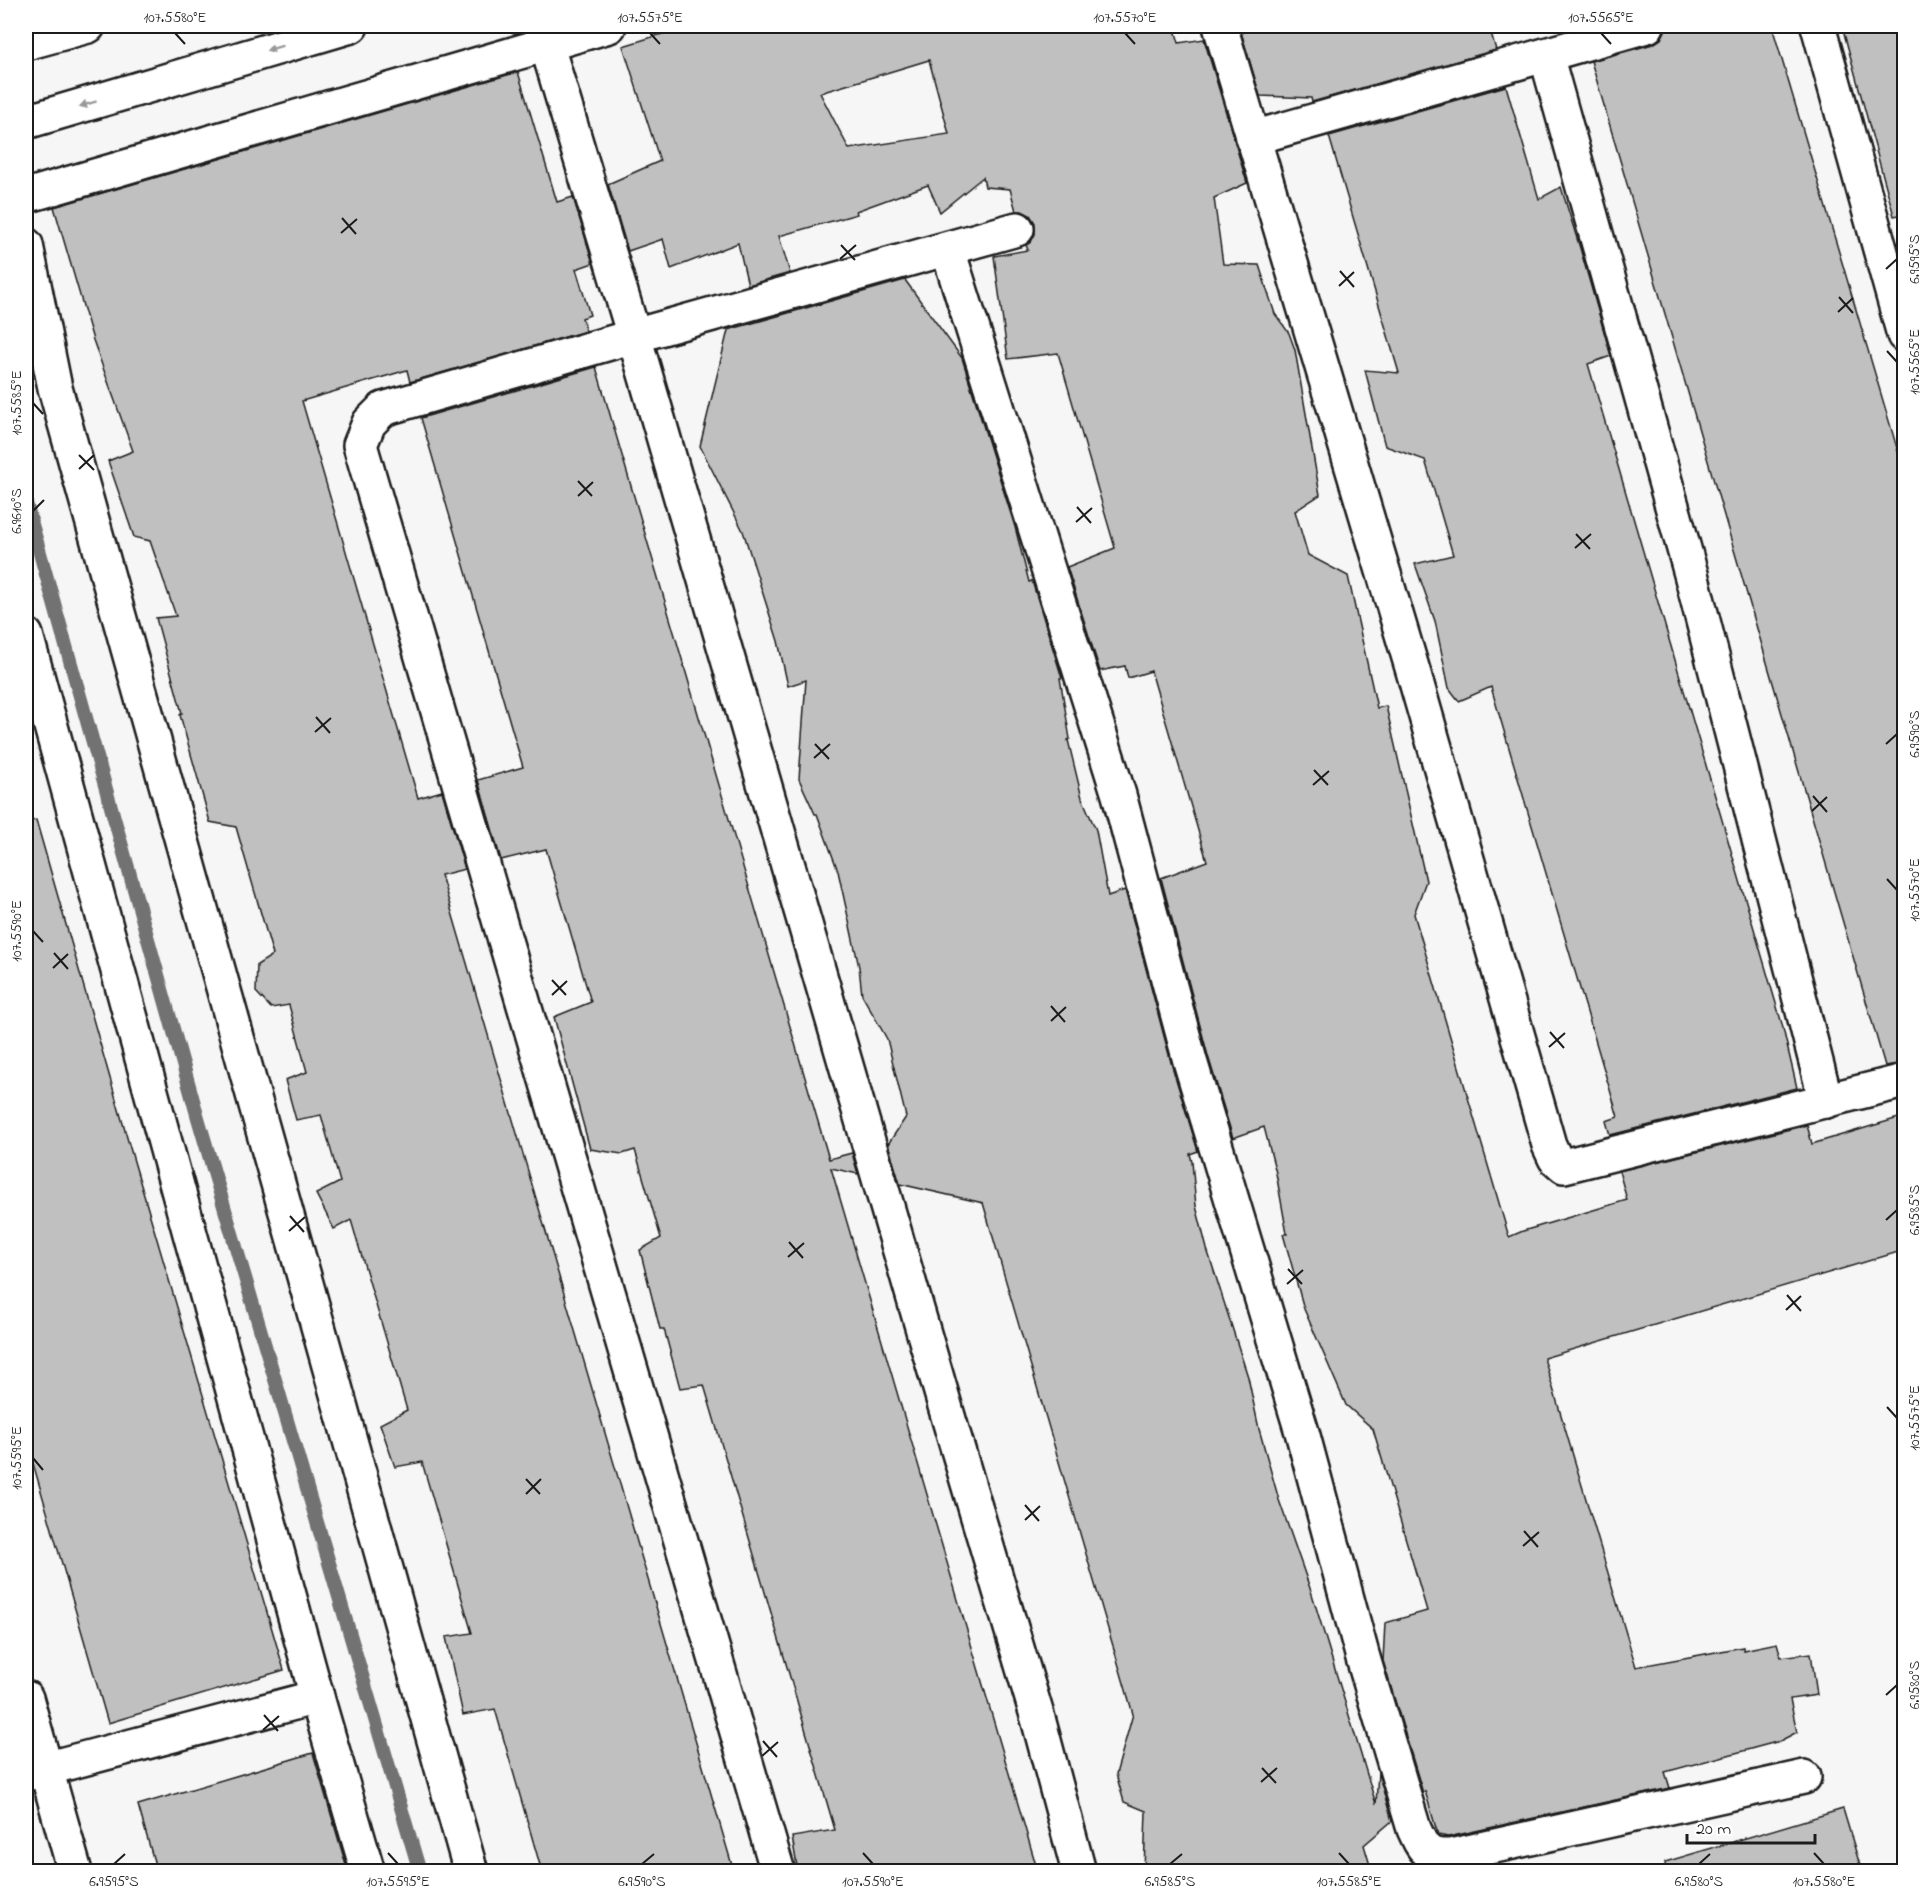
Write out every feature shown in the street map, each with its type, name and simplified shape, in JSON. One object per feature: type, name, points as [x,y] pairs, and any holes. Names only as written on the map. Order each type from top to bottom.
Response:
[{"type":"street","points":[[26,43],[88,26]]},
{"type":"street","points":[[26,122],[351,26]]},
{"type":"street","points":[[26,196],[543,34],[609,26]]},
{"type":"street","points":[[1220,26],[1413,671],[1549,1145],[1555,1158],[1564,1166],[1905,1081]]},
{"type":"street","points":[[1253,138],[1647,26]]},
{"type":"street","points":[[1818,26],[1905,335]]},
{"type":"street","points":[[543,34],[634,336],[950,1424],[1040,1722],[1079,1872]]},
{"type":"street","points":[[1546,55],[1691,574],[1826,1101]]},
{"type":"street","points":[[778,1872],[360,445],[369,423],[383,410],[634,336],[1017,229]]},
{"type":"street","points":[[26,245],[55,388],[471,1872]]},
{"type":"street","points":[[948,250],[1119,795],[1190,1061],[1298,1421],[1364,1658],[1420,1843],[1426,1851],[1437,1856],[1450,1856],[1804,1777]]},
{"type":"street","points":[[26,635],[317,1697],[368,1872]]},
{"type":"street","points":[[36,1771],[317,1697]]},
{"type":"street","points":[[26,1698],[36,1771],[75,1872]]},
{"type":"building","points":[[688,26],[1174,26],[1179,43],[1204,39],[1247,183],[1214,198],[1223,264],[1259,265],[1275,314],[1289,333],[1295,350],[1320,495],[1295,511],[1308,555],[1348,576],[1377,708],[1386,706],[1426,881],[1414,914],[1509,1237],[1627,1200],[1619,1171],[1807,1125],[1812,1144],[1905,1116],[1905,1250],[1544,1358],[1636,1667],[1777,1643],[1781,1657],[1811,1653],[1817,1695],[1790,1699],[1797,1732],[1780,1741],[1665,1772],[1670,1788],[1448,1837],[1438,1835],[1383,1661],[1385,1623],[1427,1611],[1373,1429],[1346,1405],[1304,1309],[1283,1234],[1287,1234],[1276,1173],[1264,1127],[1233,1138],[1208,1056],[1161,878],[1207,861],[1151,671],[1128,678],[1125,666],[1100,671],[1067,567],[1115,548],[1058,353],[1008,359],[994,256],[1028,250],[1026,245],[1031,242],[1035,234],[1035,223],[1030,215],[1016,211],[1010,189],[985,187],[983,177],[940,212],[928,185],[856,211],[857,214],[779,236],[790,273],[748,285],[738,243],[671,269],[663,239],[628,251],[608,184],[660,161],[623,46]],"holes":[[[929,60],[949,134],[849,149],[820,93]]]},
{"type":"building","points":[[1273,26],[1489,26],[1496,50],[1312,102],[1311,98],[1260,96],[1241,32]]},
{"type":"building","points":[[1665,26],[1772,26],[1905,475],[1905,1063],[1885,1066],[1591,61],[1653,44],[1661,39]]},
{"type":"building","points":[[1842,26],[1905,26],[1905,214],[1894,216]]},
{"type":"building","points":[[518,72],[557,202],[573,197],[593,263],[576,269],[590,315],[582,318],[586,331],[410,382],[407,370],[302,401],[418,798],[442,791],[465,869],[441,875],[734,1872],[542,1872],[495,1709],[463,1715],[446,1637],[472,1633],[422,1462],[395,1467],[380,1424],[407,1410],[351,1220],[334,1229],[316,1194],[340,1182],[321,1115],[296,1120],[285,1080],[307,1072],[289,1005],[271,1008],[256,992],[257,965],[273,955],[236,827],[210,822],[156,618],[176,616],[150,541],[134,537],[108,461],[133,451],[93,340],[54,207]]},
{"type":"building","points":[[1506,86],[1539,199],[1561,187],[1580,248],[1611,356],[1588,364],[1782,1024],[1797,1088],[1610,1135],[1606,1121],[1618,1117],[1491,687],[1459,701],[1449,688],[1435,621],[1415,564],[1453,555],[1425,460],[1385,446],[1365,370],[1399,373],[1329,136]]},
{"type":"building","points":[[905,280],[962,358],[1015,527],[1029,582],[1032,581],[1062,678],[1060,678],[1070,739],[1068,740],[1082,798],[1096,830],[1108,896],[1125,890],[1172,1066],[1198,1151],[1190,1154],[1196,1206],[1207,1249],[1248,1377],[1259,1429],[1279,1500],[1312,1594],[1376,1804],[1378,1772],[1392,1821],[1364,1845],[1372,1872],[1144,1872],[1146,1811],[1124,1802],[1116,1774],[1133,1714],[983,1203],[900,1184],[888,1144],[906,1117],[887,1039],[862,995],[859,967],[838,871],[817,814],[799,779],[806,680],[788,686],[778,641],[743,531],[700,446],[728,330]]},
{"type":"building","points":[[596,367],[829,1159],[852,1153],[858,1174],[831,1168],[1038,1872],[798,1872],[792,1837],[835,1830],[704,1385],[680,1388],[664,1329],[660,1329],[640,1250],[661,1238],[635,1150],[622,1154],[590,1149],[554,1017],[591,1002],[546,849],[501,860],[478,780],[523,767],[421,418]]},
{"type":"building","points":[[36,820],[284,1670],[108,1723],[26,1439],[26,822]]},
{"type":"building","points":[[313,1753],[348,1872],[157,1872],[138,1805]]},
{"type":"building","points":[[1843,1809],[1862,1872],[1666,1872],[1665,1862]]},
{"type":"waterway","points":[[26,503],[198,1118],[420,1872]]}]
